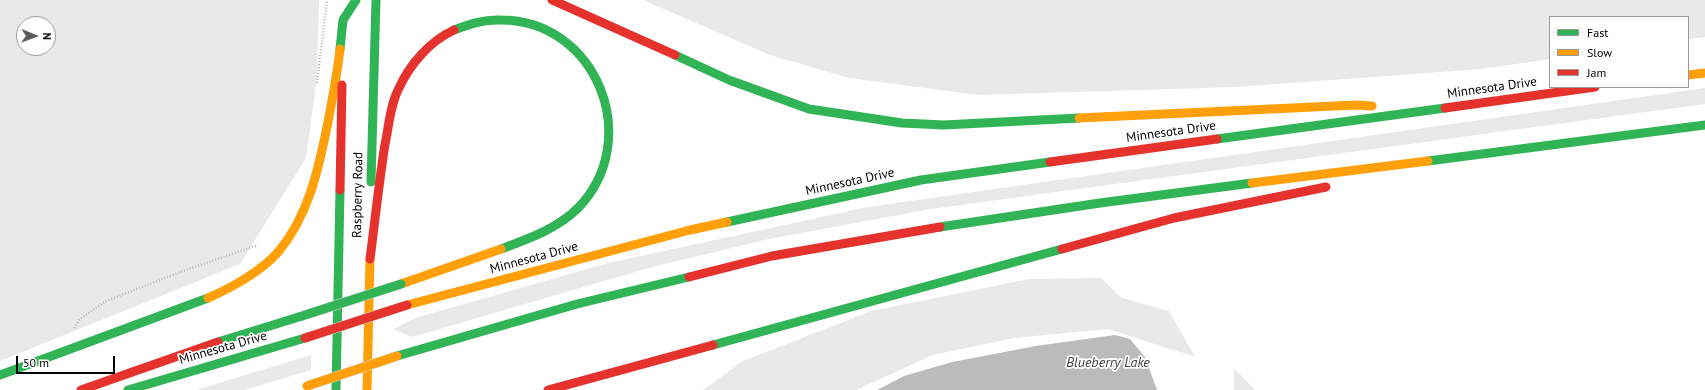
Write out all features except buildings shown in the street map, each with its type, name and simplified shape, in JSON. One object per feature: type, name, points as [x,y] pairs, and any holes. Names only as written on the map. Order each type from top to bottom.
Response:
[{"type":"main road","name":"Raspberry Road","points":[[336,390],[344,0]]},
{"type":"main road","points":[[0,375],[199,302],[227,290],[253,273],[278,252],[296,227],[308,202],[320,163],[336,81],[343,20],[356,0]]},
{"type":"main road","name":"Raspberry Road","points":[[368,390],[376,0]]},
{"type":"main road","points":[[552,0],[729,80],[789,102],[809,109],[902,123],[944,124],[1348,105],[1435,108]]},
{"type":"main road","points":[[81,390],[221,341],[401,284],[521,242],[562,222],[578,208],[593,188],[601,170],[608,145],[609,133],[605,99],[599,83],[588,64],[578,52],[550,31],[533,24],[514,20],[495,20],[473,23],[453,30],[436,40],[423,52],[411,67],[399,87],[390,113],[370,258]]},
{"type":"main road","points":[[1689,75],[1705,72]]},
{"type":"main road","name":"Minnesota Drive","points":[[128,390],[305,338],[407,305],[690,230],[921,180],[1587,88]]},
{"type":"main road","points":[[295,390],[397,356],[577,304],[772,256],[911,231],[1100,203],[1705,125]]},
{"type":"main road","points":[[1369,178],[1460,157]]},
{"type":"main road","points":[[548,390],[1174,218],[1338,185]]},
{"type":"path","points":[[316,89],[324,13],[327,0]]},
{"type":"path","points":[[74,328],[80,318],[106,301],[183,271],[262,244]]},
{"type":"shaded area","points":[[0,0],[319,0],[317,78],[306,158],[240,264],[0,361]]},
{"type":"shaded area","points":[[643,0],[1705,0],[1705,37],[1689,39],[1689,16],[1549,16],[1549,59],[1482,69],[1236,87],[978,95],[849,78],[770,55]]},
{"type":"shaded area","points":[[1705,88],[1705,104],[931,209],[769,239],[652,267],[412,337],[393,329],[415,318],[608,263],[868,207]]},
{"type":"shaded area","points":[[1101,278],[1122,298],[1169,311],[1195,357],[1108,329],[1014,338],[933,355],[856,390],[703,390],[741,362],[871,311],[1029,279]]},
{"type":"shaded area","points":[[311,355],[311,370],[244,390],[196,390]]},
{"type":"shaded area","points":[[1234,368],[1255,390],[1234,390]]},
{"type":"water","name":"Blueberry Lake","points":[[1115,335],[1130,339],[1145,357],[1157,390],[877,390],[904,376],[952,362],[1036,346]]},
{"type":"traffic: fast","points":[[340,49],[343,20],[356,0]]},
{"type":"traffic: fast","points":[[371,182],[376,0]]},
{"type":"traffic: fast","points":[[454,30],[478,22],[501,20],[535,25],[563,40],[585,62],[600,88],[608,119],[607,150],[598,180],[578,208],[552,228],[501,249]]},
{"type":"traffic: fast","points":[[675,55],[729,80],[809,109],[902,123],[944,125],[1079,118]]},
{"type":"traffic: fast","points":[[1217,139],[1445,108]]},
{"type":"traffic: fast","points":[[1428,161],[1705,125]]},
{"type":"traffic: fast","points":[[727,222],[921,180],[1050,162]]},
{"type":"traffic: fast","points":[[940,227],[1100,203],[1252,183]]},
{"type":"traffic: fast","points":[[336,390],[340,190]]},
{"type":"traffic: fast","points":[[713,345],[1062,249]]},
{"type":"traffic: fast","points":[[397,356],[577,304],[689,277]]},
{"type":"traffic: fast","points":[[302,316],[401,284]]},
{"type":"traffic: fast","points":[[0,375],[208,298]]},
{"type":"traffic: fast","points":[[218,342],[302,316]]},
{"type":"traffic: fast","points":[[128,390],[305,338]]},
{"type":"traffic: slow","points":[[208,298],[236,284],[255,272],[272,258],[289,237],[305,208],[320,160],[333,98],[340,49]]},
{"type":"traffic: slow","points":[[1689,75],[1705,73]]},
{"type":"traffic: slow","points":[[1079,118],[1356,105],[1372,106]]},
{"type":"traffic: slow","points":[[1252,183],[1428,161]]},
{"type":"traffic: slow","points":[[407,305],[690,230],[727,222]]},
{"type":"traffic: slow","points":[[401,284],[501,249]]},
{"type":"traffic: slow","points":[[367,390],[370,259]]},
{"type":"traffic: slow","points":[[307,386],[397,356]]},
{"type":"traffic: jam","points":[[552,0],[675,55]]},
{"type":"traffic: jam","points":[[370,259],[385,144],[396,95],[409,70],[422,54],[437,40],[454,30]]},
{"type":"traffic: jam","points":[[340,190],[342,85]]},
{"type":"traffic: jam","points":[[1445,108],[1588,88]]},
{"type":"traffic: jam","points":[[1050,162],[1217,139]]},
{"type":"traffic: jam","points":[[1062,249],[1174,218],[1326,187]]},
{"type":"traffic: jam","points":[[689,277],[772,256],[940,227]]},
{"type":"traffic: jam","points":[[305,338],[407,305]]},
{"type":"traffic: jam","points":[[81,390],[218,342]]},
{"type":"traffic: jam","points":[[548,390],[713,345]]}]
